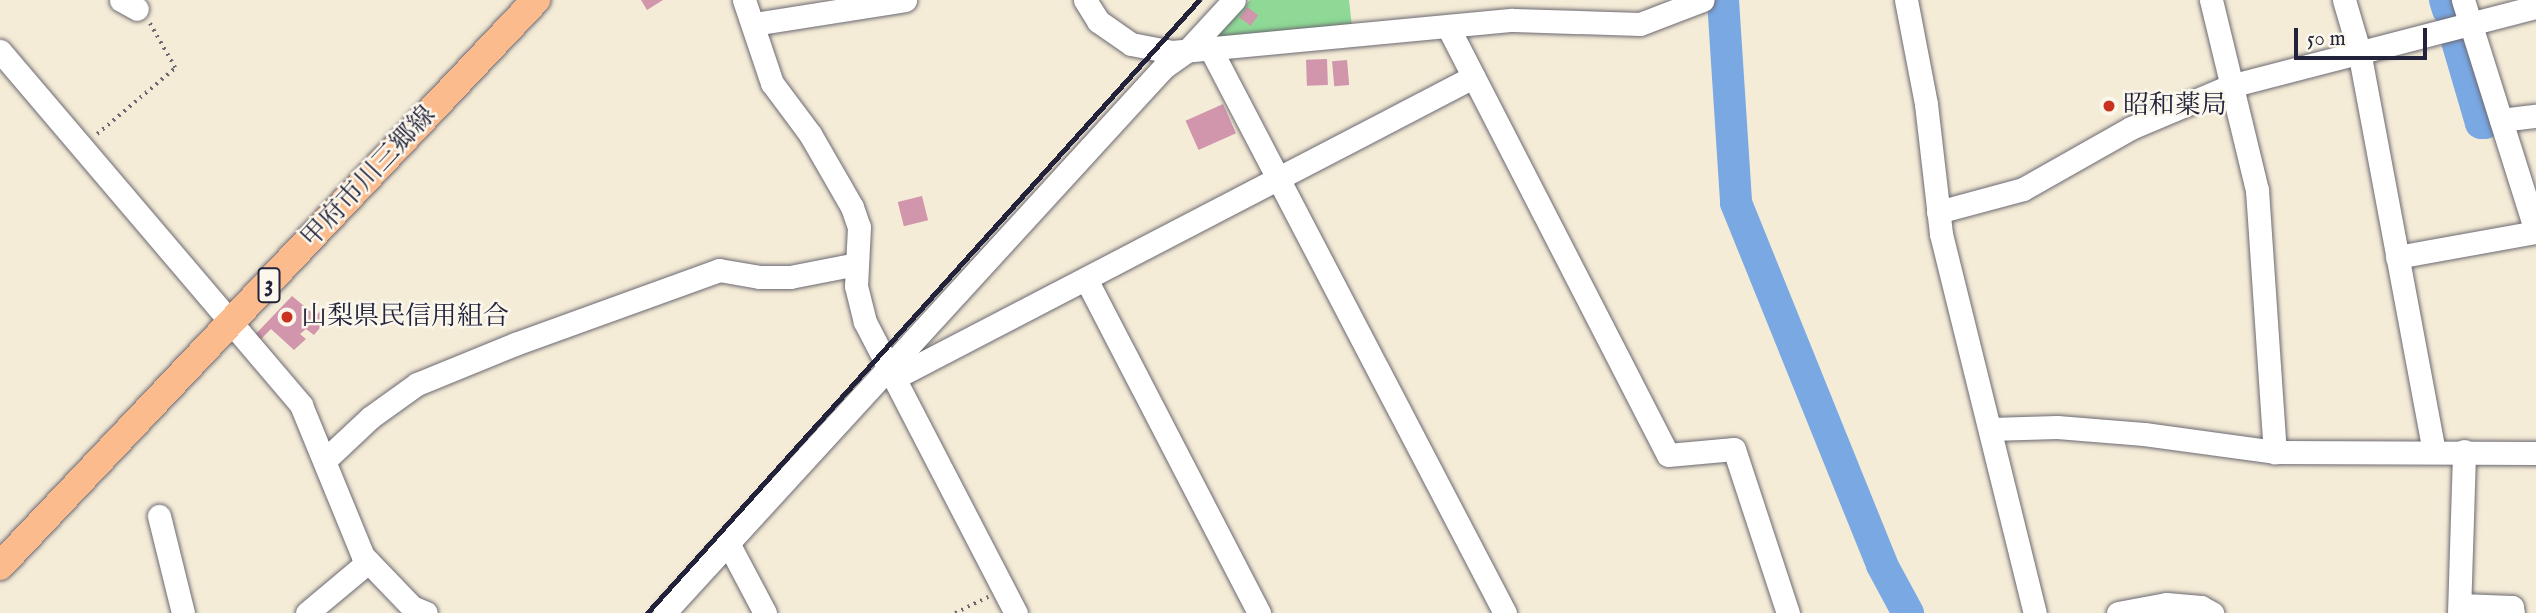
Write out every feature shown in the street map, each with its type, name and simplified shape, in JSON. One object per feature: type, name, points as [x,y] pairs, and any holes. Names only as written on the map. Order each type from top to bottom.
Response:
[{"type":"main road","name":"甲府市川三郷線","points":[[0,566],[233,325],[536,0]]},
{"type":"street","points":[[744,0],[772,83],[810,134],[852,207],[859,227],[856,286],[865,322],[1016,613]]},
{"type":"street","points":[[754,24],[905,0]]},
{"type":"street","points":[[1085,0],[1098,21],[1131,44],[1179,51],[1513,20],[1640,24],[1703,0]]},
{"type":"street","points":[[664,613],[892,373],[1164,66],[1234,0]]},
{"type":"street","points":[[1906,0],[1926,104],[1938,212],[2035,613]]},
{"type":"street","points":[[2211,0],[2230,86],[2258,190],[2275,452]]},
{"type":"street","points":[[2344,0],[2358,51],[2434,450]]},
{"type":"street","points":[[1938,212],[2023,189],[2131,128],[2230,86],[2358,51],[2467,10],[2536,7]]},
{"type":"street","points":[[2397,257],[2536,232],[2467,10]]},
{"type":"street","points":[[1448,27],[1668,455],[1734,449],[1788,613]]},
{"type":"street","points":[[1212,50],[1504,613]]},
{"type":"street","points":[[0,51],[301,405],[368,562],[412,607],[426,613]]},
{"type":"street","points":[[892,373],[1087,281],[1473,77]]},
{"type":"street","points":[[2501,120],[2536,116]]},
{"type":"street","points":[[325,460],[371,416],[416,384],[515,344],[719,270],[760,277],[790,276],[857,264]]},
{"type":"street","points":[[1087,281],[1259,613]]},
{"type":"street","points":[[1990,429],[2057,427],[2144,434],[2275,452],[2434,450],[2536,453]]},
{"type":"street","points":[[2464,451],[2459,609],[2512,607],[2513,613]]},
{"type":"street","points":[[159,516],[183,613]]},
{"type":"street","points":[[728,543],[765,613]]},
{"type":"street","points":[[307,613],[368,562]]},
{"type":"street","points":[[2118,613],[2166,604],[2201,607],[2212,613]]},
{"type":"path","points":[[82,147],[175,68],[158,34],[129,4]]},
{"type":"path","points":[[955,613],[1003,589]]},
{"type":"green space","points":[[1250,0],[1349,0],[1352,27],[1215,38]]},
{"type":"building","points":[[641,0],[663,0],[647,10]]},
{"type":"building","points":[[1247,7],[1258,15],[1251,26],[1239,18]]},
{"type":"building","points":[[1327,59],[1328,85],[1307,86],[1306,60]]},
{"type":"building","points":[[1347,60],[1349,85],[1334,86],[1332,61]]},
{"type":"building","points":[[1223,104],[1236,133],[1199,150],[1186,121]]},
{"type":"building","points":[[922,196],[928,220],[904,226],[898,202]]},
{"type":"building","points":[[292,296],[316,316],[320,311],[329,317],[314,335],[306,329],[300,334],[306,339],[294,350],[271,329],[256,344],[251,339]]},
{"type":"waterway","points":[[1723,0],[1736,203],[1882,565],[1908,613]]},
{"type":"waterway","points":[[2445,0],[2448,10]]},
{"type":"waterway","points":[[2457,41],[2481,123],[2485,123]]},
{"type":"railway","points":[[647,613],[1199,0]]},
{"type":"place","name":"昭和薬局","points":[[2109,106]]},
{"type":"place","name":"山梨県民信用組合","points":[[287,317]]}]
